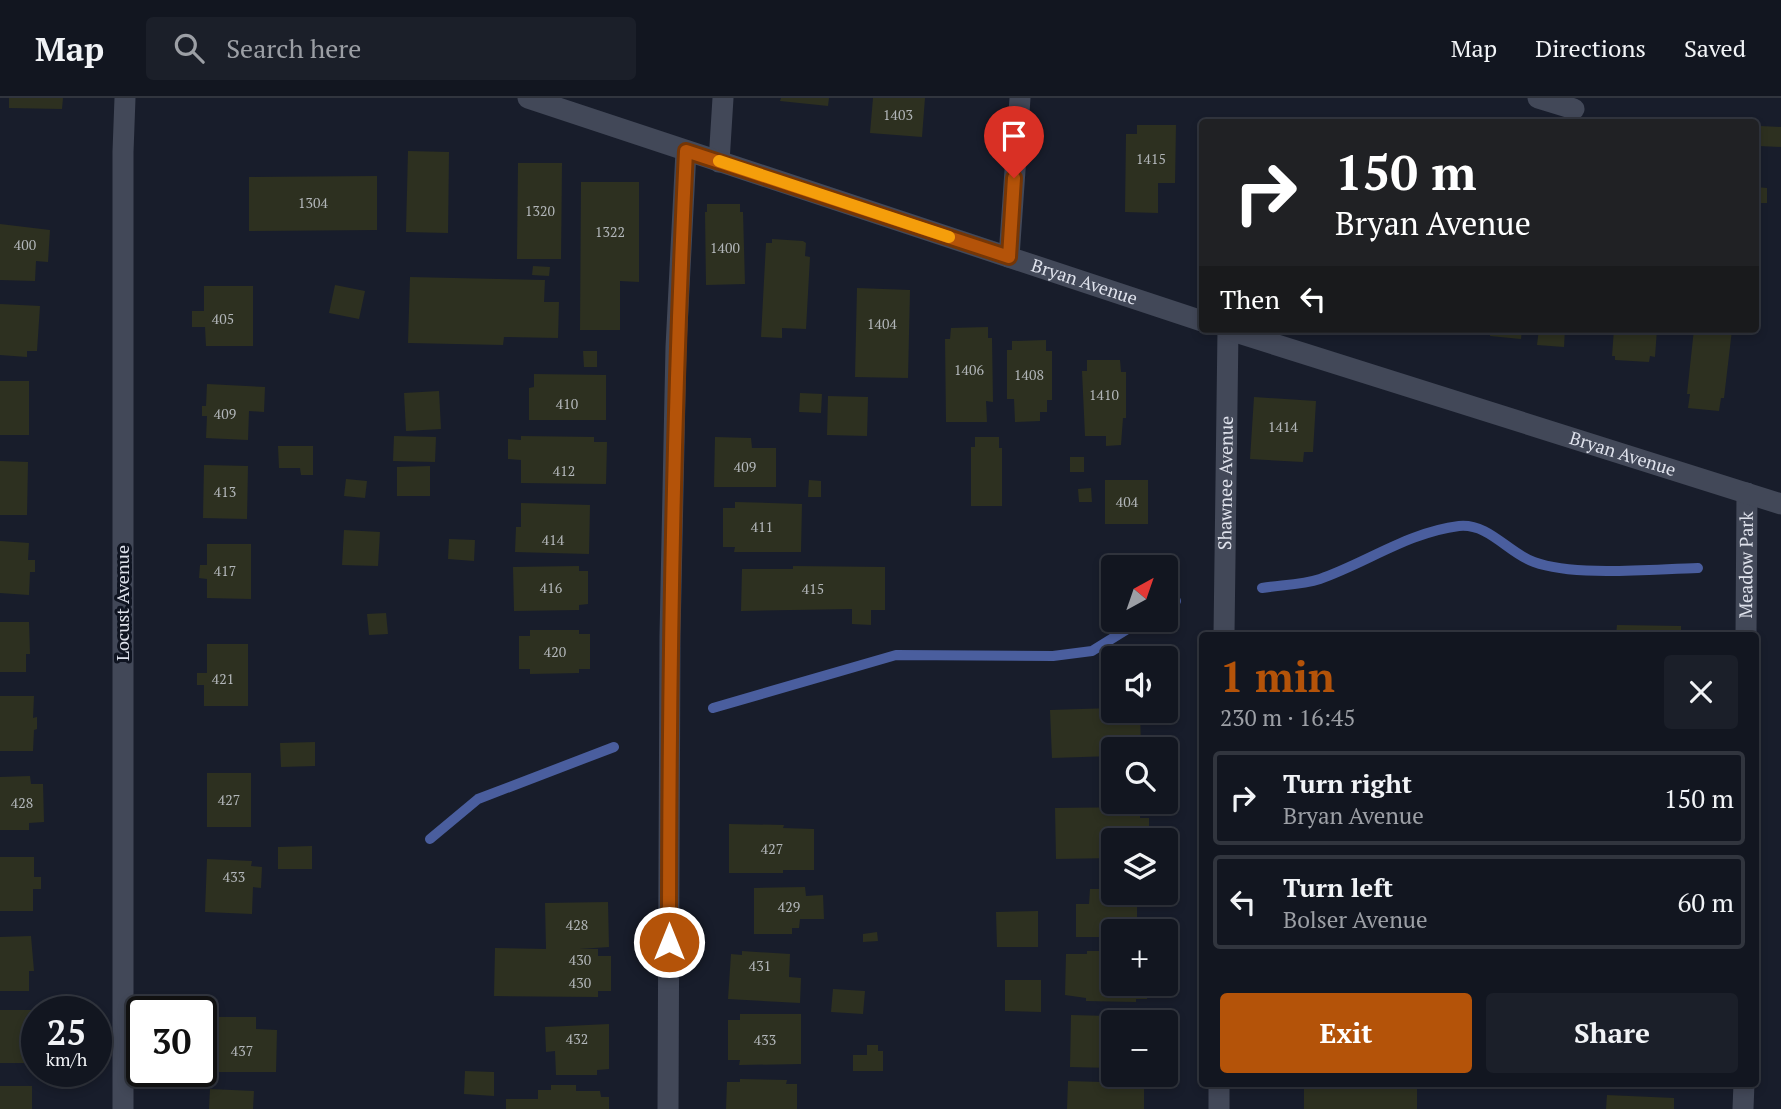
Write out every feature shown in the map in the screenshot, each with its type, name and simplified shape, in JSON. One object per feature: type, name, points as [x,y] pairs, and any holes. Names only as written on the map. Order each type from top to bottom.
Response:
[{"type":"street","name":"Locust Avenue","points":[[123,1109],[125,98]]},
{"type":"street","name":"Bryan Avenue","points":[[528,98],[1199,320]]},
{"type":"street","points":[[719,162],[723,98]]},
{"type":"street","points":[[1009,257],[1020,98]]},
{"type":"street","points":[[1538,98],[1574,109]]},
{"type":"street","points":[[668,1109],[670,636],[676,347],[686,151]]},
{"type":"street","name":"Shawnee Avenue","points":[[1224,632],[1227,333]]},
{"type":"street","name":"Bryan Avenue","points":[[1240,333],[1781,504]]},
{"type":"street","name":"Meadow Park","points":[[1746,632],[1747,493]]},
{"type":"street","points":[[1219,1109],[1220,1087]]},
{"type":"street","points":[[1744,1087],[1744,1109]]},
{"type":"building","points":[[9,98],[63,98],[62,109],[9,108]]},
{"type":"building","points":[[781,98],[829,98],[828,106],[780,101]]},
{"type":"building","points":[[873,98],[925,98],[922,137],[870,133]]},
{"type":"building","points":[[1137,125],[1176,125],[1175,183],[1158,183],[1158,213],[1125,212],[1126,134],[1137,134]]},
{"type":"building","points":[[1760,126],[1781,127],[1781,147],[1759,146]]},
{"type":"building","points":[[408,151],[449,152],[448,233],[406,232]]},
{"type":"building","points":[[518,163],[562,163],[561,259],[517,259]]},
{"type":"building","points":[[377,176],[377,230],[249,231],[249,177]]},
{"type":"building","points":[[581,182],[639,182],[639,282],[620,281],[620,330],[580,330]]},
{"type":"building","points":[[1759,187],[1767,188],[1767,203],[1759,203]]},
{"type":"building","points":[[707,204],[740,204],[740,212],[743,212],[745,284],[706,285]]},
{"type":"building","points":[[0,224],[50,230],[48,262],[36,261],[35,281],[0,280]]},
{"type":"building","points":[[772,239],[803,241],[806,243],[805,256],[810,257],[806,329],[782,328],[782,338],[761,337],[766,243],[772,243]]},
{"type":"building","points":[[533,266],[550,267],[549,276],[532,275]]},
{"type":"building","points":[[410,277],[545,280],[544,302],[559,302],[558,338],[504,337],[503,345],[408,343]]},
{"type":"building","points":[[335,285],[365,291],[359,319],[329,313]]},
{"type":"building","points":[[204,286],[253,286],[253,346],[206,346],[205,327],[192,327],[192,311],[204,311]]},
{"type":"building","points":[[857,288],[910,290],[908,378],[855,377]]},
{"type":"building","points":[[0,304],[40,306],[37,351],[27,351],[27,357],[0,355]]},
{"type":"building","points":[[988,327],[988,338],[992,338],[993,402],[986,401],[987,422],[946,422],[945,339],[950,339],[951,328]]},
{"type":"building","points":[[1490,333],[1522,333],[1521,339],[1490,336]]},
{"type":"building","points":[[1538,333],[1565,333],[1564,347],[1537,345]]},
{"type":"building","points":[[1614,333],[1657,333],[1655,357],[1650,356],[1649,362],[1615,360],[1615,356],[1612,356]]},
{"type":"building","points":[[1694,333],[1732,333],[1724,398],[1721,398],[1719,411],[1688,408],[1690,394],[1687,394]]},
{"type":"building","points":[[1046,340],[1046,351],[1052,351],[1052,400],[1047,400],[1047,412],[1040,412],[1040,421],[1015,422],[1014,399],[1007,399],[1007,350],[1012,350],[1012,341]]},
{"type":"building","points":[[583,351],[597,351],[597,367],[584,367]]},
{"type":"building","points":[[1087,360],[1120,360],[1121,372],[1126,372],[1126,418],[1123,418],[1121,445],[1106,446],[1106,436],[1085,436],[1082,371],[1087,371]]},
{"type":"building","points":[[534,374],[606,375],[606,420],[529,420],[529,388],[534,387]]},
{"type":"building","points":[[0,381],[29,381],[29,435],[0,435]]},
{"type":"building","points":[[207,384],[265,387],[264,412],[249,411],[248,440],[206,438],[207,416],[202,416],[202,406],[206,406]]},
{"type":"building","points":[[439,391],[441,429],[406,431],[404,393]]},
{"type":"building","points":[[800,393],[822,394],[821,413],[799,412]]},
{"type":"building","points":[[828,396],[868,397],[867,436],[827,435]]},
{"type":"building","points":[[1254,397],[1316,401],[1313,452],[1304,452],[1303,462],[1250,459]]},
{"type":"building","points":[[394,436],[436,437],[435,462],[393,461]]},
{"type":"building","points":[[521,436],[594,437],[594,442],[607,442],[606,484],[521,483],[521,460],[508,459],[508,439],[521,440]]},
{"type":"building","points":[[715,437],[751,438],[752,448],[776,448],[776,487],[714,487]]},
{"type":"building","points":[[975,437],[999,437],[999,448],[1002,448],[1002,506],[971,506],[971,447],[975,447]]},
{"type":"building","points":[[278,446],[313,446],[313,475],[301,475],[300,468],[279,468]]},
{"type":"building","points":[[1070,457],[1084,457],[1084,472],[1070,472]]},
{"type":"building","points":[[0,461],[28,462],[27,515],[0,515]]},
{"type":"building","points":[[204,465],[248,466],[247,519],[203,518]]},
{"type":"building","points":[[430,466],[430,496],[397,496],[397,467]]},
{"type":"building","points":[[346,479],[367,481],[365,498],[344,496]]},
{"type":"building","points":[[809,480],[821,481],[821,497],[808,497]]},
{"type":"building","points":[[1105,480],[1148,480],[1148,524],[1105,524]]},
{"type":"building","points":[[1091,488],[1092,502],[1079,502],[1078,489]]},
{"type":"building","points":[[735,502],[802,504],[801,552],[734,552],[735,547],[723,547],[723,508],[735,508]]},
{"type":"building","points":[[521,503],[590,505],[589,554],[515,552],[516,527],[521,527]]},
{"type":"building","points":[[344,530],[380,532],[378,566],[342,565]]},
{"type":"building","points":[[449,539],[475,540],[474,561],[448,559]]},
{"type":"building","points":[[0,541],[29,543],[28,560],[35,560],[35,572],[30,572],[29,595],[0,593]]},
{"type":"building","points":[[207,544],[251,544],[251,599],[207,598],[207,579],[199,578],[200,565],[207,565]]},
{"type":"building","points":[[579,566],[579,571],[588,571],[588,604],[579,605],[579,610],[514,611],[513,567]]},
{"type":"building","points":[[793,566],[885,567],[885,610],[871,610],[871,625],[852,624],[852,609],[741,611],[742,569],[793,569]]},
{"type":"building","points":[[386,613],[388,634],[369,635],[367,614]]},
{"type":"building","points":[[0,622],[29,622],[30,654],[26,654],[26,672],[0,672]]},
{"type":"building","points":[[1617,625],[1681,626],[1681,632],[1616,632]]},
{"type":"building","points":[[530,630],[579,630],[579,634],[590,634],[590,669],[579,669],[579,673],[530,674],[530,669],[519,669],[519,636],[530,636]]},
{"type":"building","points":[[207,644],[248,644],[248,706],[204,706],[204,685],[197,685],[197,673],[207,673]]},
{"type":"building","points":[[0,696],[34,696],[33,718],[37,717],[37,729],[34,730],[33,751],[0,751]]},
{"type":"building","points":[[1101,708],[1101,723],[1140,723],[1141,737],[1101,737],[1101,756],[1052,758],[1050,710]]},
{"type":"building","points":[[315,742],[315,766],[281,767],[280,743]]},
{"type":"building","points":[[207,773],[251,773],[251,827],[207,827]]},
{"type":"building","points":[[30,776],[31,784],[43,784],[44,822],[29,823],[29,830],[0,830],[0,777]]},
{"type":"building","points":[[1101,807],[1101,814],[1140,814],[1140,818],[1149,818],[1149,828],[1101,828],[1101,858],[1056,859],[1055,808]]},
{"type":"building","points":[[729,824],[784,825],[783,828],[814,829],[814,870],[729,873]]},
{"type":"building","points":[[312,846],[312,869],[278,869],[278,847]]},
{"type":"building","points":[[0,857],[34,857],[34,877],[41,877],[41,889],[33,889],[33,911],[0,911]]},
{"type":"building","points":[[207,859],[252,861],[251,866],[262,867],[261,888],[253,887],[252,914],[205,912]]},
{"type":"building","points":[[805,887],[806,896],[823,895],[824,919],[800,919],[799,928],[792,928],[792,934],[754,934],[754,888]]},
{"type":"building","points":[[1090,889],[1101,889],[1101,905],[1137,905],[1137,919],[1101,919],[1101,937],[1076,937],[1076,904],[1089,904]]},
{"type":"building","points":[[608,902],[609,947],[579,949],[598,949],[598,956],[611,956],[611,991],[598,991],[598,997],[494,996],[495,948],[546,949],[545,903]]},
{"type":"building","points":[[1038,911],[1038,947],[997,947],[996,912]]},
{"type":"building","points":[[877,932],[878,941],[863,942],[863,934]]},
{"type":"building","points":[[31,936],[34,971],[29,971],[29,991],[0,991],[0,937]]},
{"type":"building","points":[[742,951],[790,954],[789,977],[801,978],[800,1003],[728,999],[731,954],[742,955]]},
{"type":"building","points":[[1087,951],[1101,951],[1101,996],[1147,996],[1147,999],[1136,999],[1136,1002],[1086,1001],[1086,998],[1065,995],[1066,954],[1087,954]]},
{"type":"building","points":[[1005,980],[1041,980],[1041,1012],[1005,1011]]},
{"type":"building","points":[[833,989],[865,991],[863,1014],[831,1012]]},
{"type":"building","points":[[0,1010],[21,1010],[21,1063],[0,1063]]},
{"type":"building","points":[[740,1014],[801,1014],[801,1064],[739,1065],[740,1060],[728,1060],[728,1020],[740,1020]]},
{"type":"building","points":[[1071,1015],[1101,1016],[1101,1068],[1070,1067]]},
{"type":"building","points":[[217,1017],[256,1017],[256,1029],[277,1030],[276,1072],[217,1072]]},
{"type":"building","points":[[609,1024],[609,1069],[597,1070],[597,1075],[556,1075],[555,1051],[546,1052],[545,1027]]},
{"type":"building","points":[[867,1045],[878,1045],[878,1051],[883,1051],[883,1071],[853,1071],[853,1055],[867,1055]]},
{"type":"building","points":[[465,1071],[494,1072],[494,1096],[464,1094]]},
{"type":"building","points":[[740,1079],[787,1080],[786,1084],[797,1084],[797,1109],[726,1109],[727,1082],[740,1082]]},
{"type":"building","points":[[1068,1081],[1101,1082],[1101,1087],[1144,1088],[1144,1109],[1067,1109]]},
{"type":"building","points":[[551,1085],[576,1085],[576,1091],[600,1091],[601,1097],[609,1097],[609,1109],[506,1109],[506,1099],[538,1099],[538,1090],[551,1090]]},
{"type":"building","points":[[0,1086],[32,1087],[32,1109],[0,1109]]},
{"type":"building","points":[[1304,1087],[1417,1087],[1417,1109],[1304,1109]]},
{"type":"building","points":[[210,1089],[254,1091],[253,1109],[209,1109]]},
{"type":"building","points":[[1607,1095],[1674,1098],[1674,1109],[1606,1109]]},
{"type":"waterway","points":[[1262,588],[1320,579],[1405,541],[1459,526],[1480,529],[1525,558],[1551,567],[1592,571],[1698,568]]},
{"type":"waterway","points":[[713,708],[896,655],[1053,656],[1092,651],[1123,632]]},
{"type":"waterway","points":[[430,839],[478,799],[614,747]]},
{"type":"slow traffic","points":[[719,161],[949,237]]},
{"type":"route","points":[[669,942],[670,610],[676,347],[686,151],[1009,257],[1014,178]]}]
